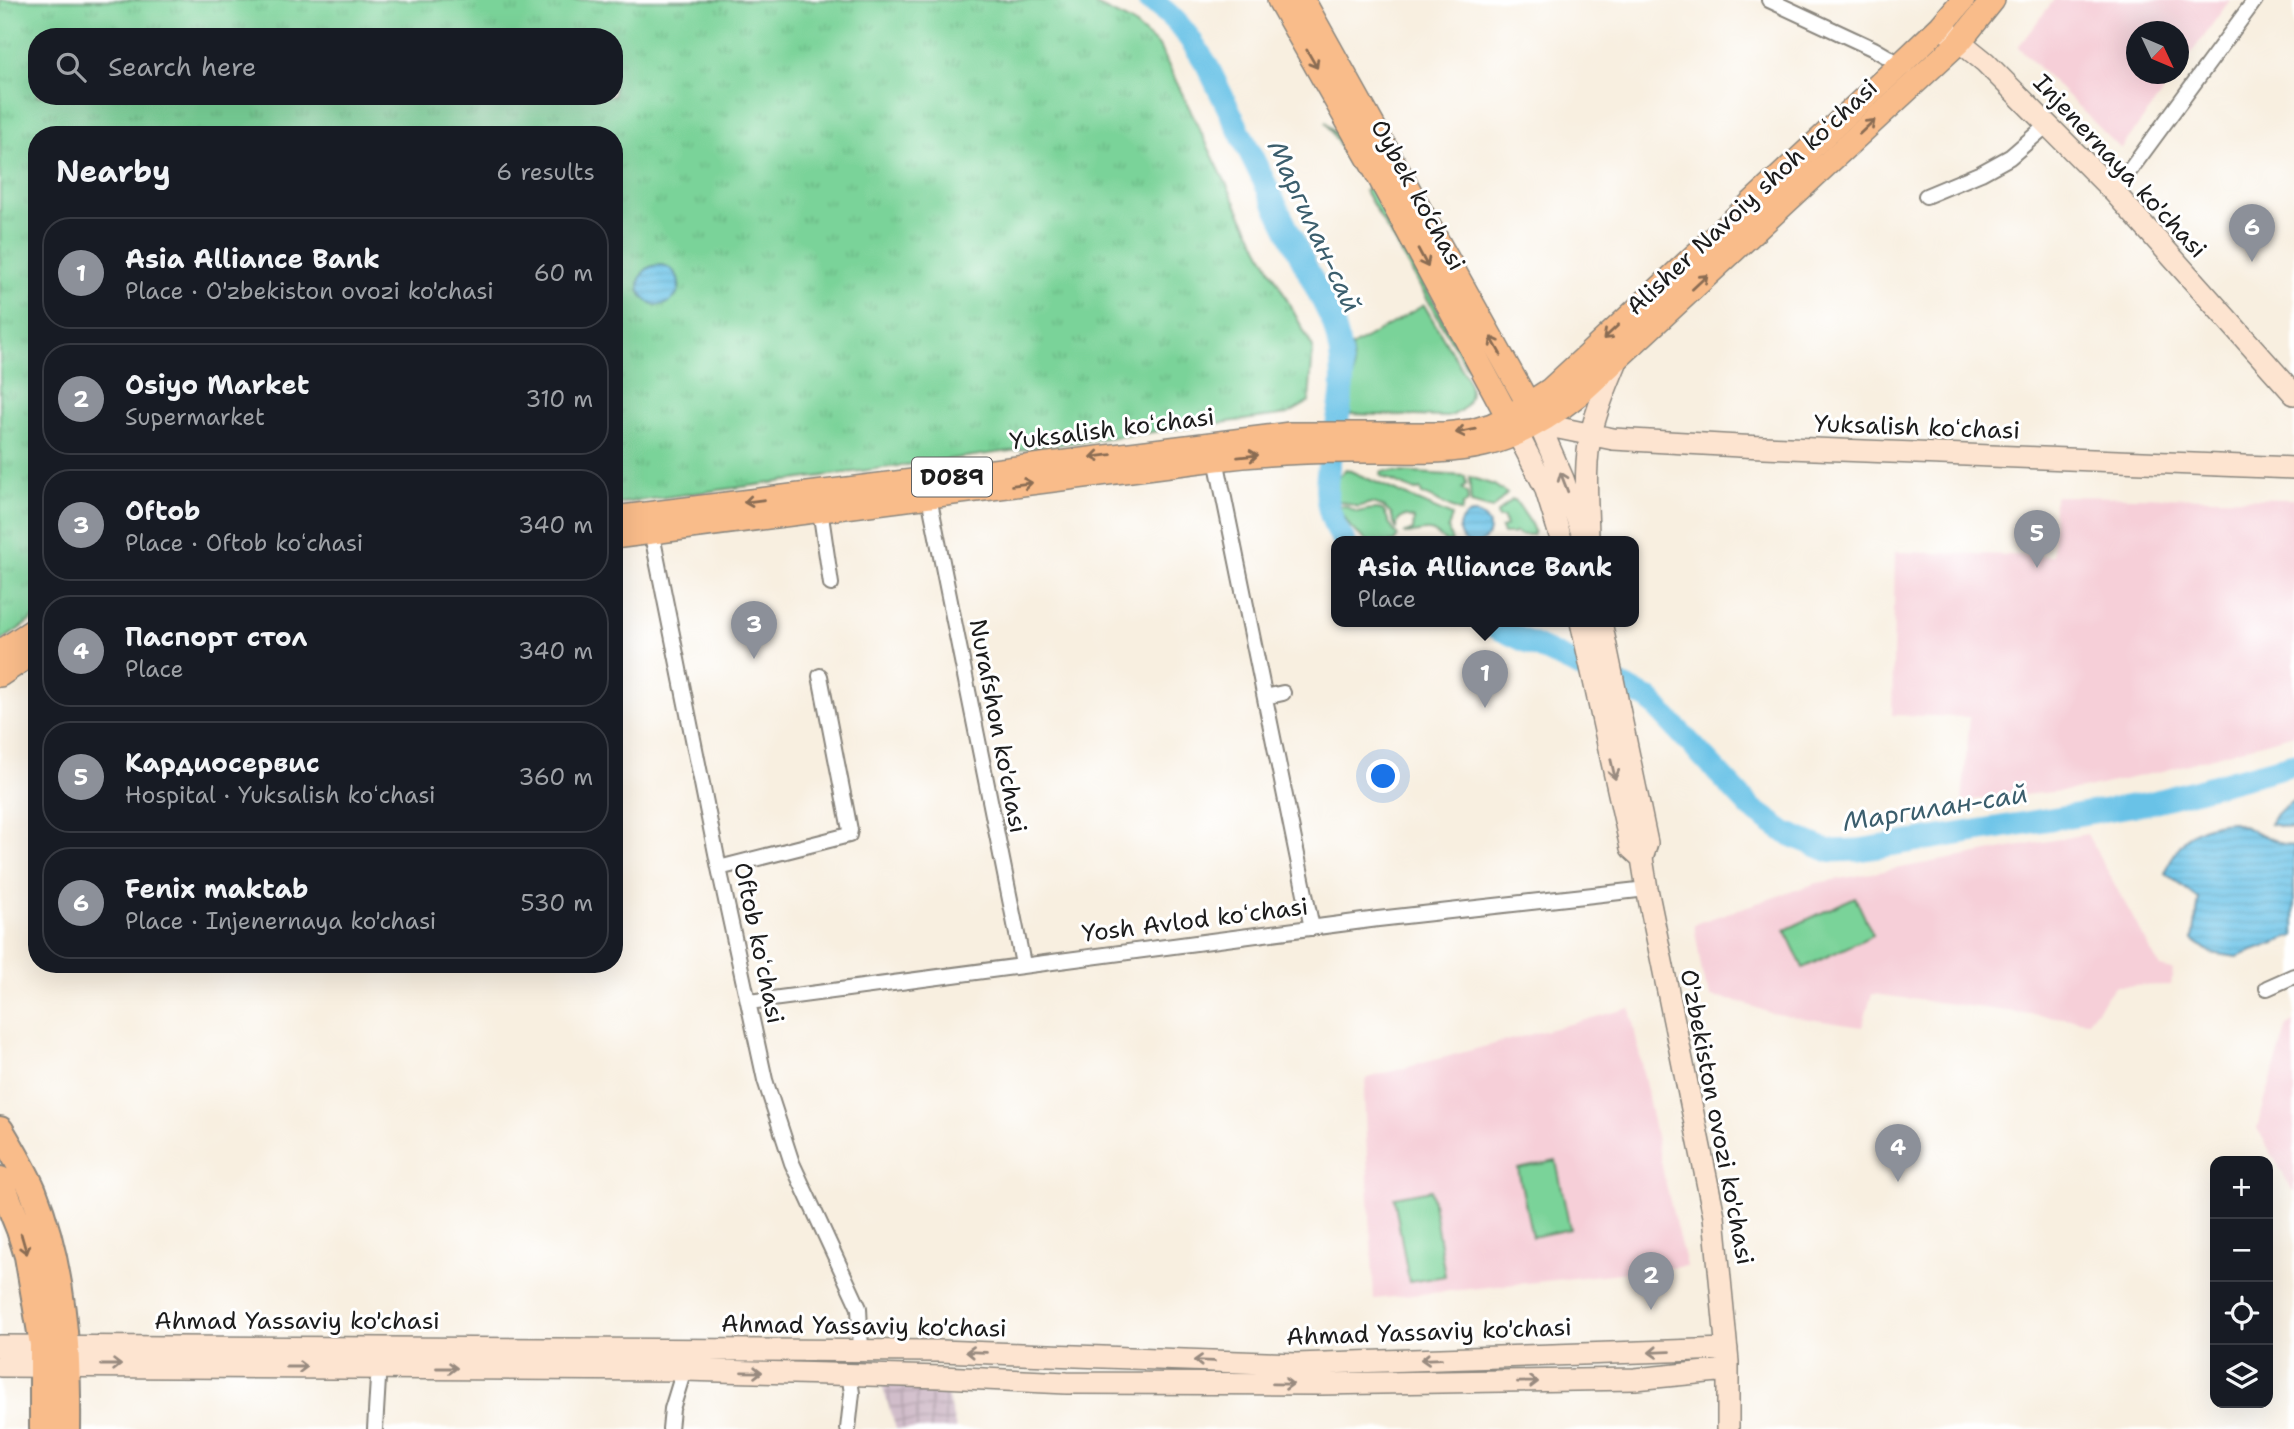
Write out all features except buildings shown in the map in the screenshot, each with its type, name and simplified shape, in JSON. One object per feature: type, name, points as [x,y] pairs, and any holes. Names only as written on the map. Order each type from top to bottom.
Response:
[{"type":"highway","points":[[0,1130],[33,1191],[52,1250],[55,1355],[43,1429]]},
{"type":"highway","points":[[0,1180],[20,1230],[55,1355],[67,1429]]},
{"type":"main road","name":"Oybek ko‘chasi","points":[[1279,0],[1513,426]]},
{"type":"main road","name":"Oybek ko‘chasi","points":[[1303,0],[1534,415]]},
{"type":"main road","name":"Alisher Navoiy shoh koʻchasi","points":[[1534,415],[1550,390],[1901,65],[1963,0]]},
{"type":"main road","name":"Alisher Navoiy shoh koʻchasi","points":[[1534,415],[1580,394],[1960,41],[1993,0]]},
{"type":"main road","name":"Injenernaya ko'chasi","points":[[1941,26],[1985,62],[2114,192],[2294,394]]},
{"type":"main road","points":[[1586,536],[1586,473],[1590,436],[1618,358]]},
{"type":"main road","name":"Yuksalish koʻchasi","points":[[623,534],[650,523],[1290,442],[1349,442],[1445,434],[1492,425],[1513,426],[1534,415],[1590,436],[1740,446],[2294,468]]},
{"type":"main road","points":[[1534,415],[1563,479],[1584,536]]},
{"type":"main road","points":[[1513,426],[1545,487],[1560,536]]},
{"type":"main road","name":"Yuksalish koʻchasi","points":[[623,519],[650,523],[929,497],[1216,459],[1290,442]]},
{"type":"main road","name":"O'zbekiston ovozi ko'chasi","points":[[1582,627],[1587,653],[1608,705]]},
{"type":"main road","name":"O'zbekiston ovozi ko'chasi","points":[[1602,627],[1609,670],[1608,705],[1631,848],[1642,858],[1714,1216],[1728,1360],[1728,1429]]},
{"type":"main road","points":[[0,652],[28,634]]},
{"type":"main road","points":[[0,675],[28,656]]},
{"type":"main road","name":"Ahmad Yassaviy ko'chasi","points":[[0,1346],[55,1355],[228,1366],[534,1350],[940,1351],[1296,1364],[1728,1360]]},
{"type":"main road","name":"Ahmad Yassaviy ko'chasi","points":[[0,1366],[55,1355],[243,1348],[379,1357],[684,1370],[1067,1383],[1332,1384],[1635,1379],[1728,1360]]},
{"type":"street","points":[[1769,0],[1874,49],[1922,75]]},
{"type":"street","points":[[2114,192],[2255,0]]},
{"type":"street","points":[[1926,196],[1981,173],[2010,157],[2047,125]]},
{"type":"street","points":[[1216,459],[1312,928]]},
{"type":"street","name":"Nurafshon ko'chasi","points":[[929,497],[1023,964]]},
{"type":"street","points":[[820,509],[831,584]]},
{"type":"street","name":"Oftob koʻchasi","points":[[650,523],[765,1080],[792,1163],[859,1308],[860,1350]]},
{"type":"street","points":[[719,867],[849,835],[820,676]]},
{"type":"street","points":[[1265,697],[1283,693]]},
{"type":"street","name":"Yosh Avlod koʻchasi","points":[[749,1002],[1023,964],[1647,890]]},
{"type":"street","points":[[2267,988],[2294,976]]},
{"type":"street","points":[[376,1429],[379,1357]]},
{"type":"street","points":[[670,1429],[672,1409],[684,1370]]},
{"type":"street","points":[[848,1429],[852,1393],[849,1374]]},
{"type":"shaded area","points":[[2054,0],[2230,0],[2189,56],[2189,21],[2126,21],[2126,84],[2169,84],[2121,149],[2018,47]]},
{"type":"shaded area","points":[[2054,496],[2294,499],[2294,734],[2167,770],[2082,789],[1962,801],[1970,717],[1892,715],[1895,552],[2053,556]]},
{"type":"shaded area","points":[[2087,834],[2160,967],[2173,970],[2171,985],[2115,986],[2088,1021],[1872,994],[1862,1027],[1770,1013],[1741,1002],[1711,997],[1703,978],[1694,924],[1817,883]]},
{"type":"shaded area","points":[[1630,1008],[1665,1181],[1686,1266],[1374,1299],[1364,1095],[1367,1078]]},
{"type":"shaded area","points":[[2294,1022],[2294,1193],[2257,1128],[2287,1026]]},
{"type":"shaded area","points":[[944,1384],[956,1429],[896,1429],[882,1385]]},
{"type":"green space","points":[[0,0],[1086,0],[1131,22],[1159,46],[1241,214],[1313,348],[1309,402],[1288,414],[623,503],[623,126],[28,126],[28,622],[0,642]]},
{"type":"green space","points":[[1326,122],[1351,150],[1362,169],[1354,171]]},
{"type":"green space","points":[[1371,186],[1470,367],[1467,368],[1365,191]]},
{"type":"green space","points":[[1424,305],[1467,378],[1470,391],[1467,403],[1454,415],[1447,417],[1349,414],[1354,369],[1351,347]]},
{"type":"green space","points":[[1346,469],[1452,516],[1448,528],[1450,536],[1439,536],[1430,531],[1404,534],[1413,530],[1414,519],[1404,516],[1398,521],[1396,528],[1391,514],[1382,506],[1371,503],[1358,507],[1336,500],[1336,479]]},
{"type":"green space","points":[[1382,471],[1465,476],[1466,485],[1462,489],[1467,493],[1468,502],[1463,505],[1461,512],[1422,494],[1420,489],[1415,491],[1383,477],[1380,475]]},
{"type":"green space","points":[[1469,477],[1494,485],[1507,494],[1492,509],[1471,503]]},
{"type":"green space","points":[[1515,500],[1530,522],[1534,531],[1532,535],[1515,532],[1503,534],[1501,528],[1506,526],[1504,518],[1498,518],[1497,513]]},
{"type":"green space","points":[[1337,505],[1357,512],[1382,510],[1398,536],[1361,536],[1351,528]]},
{"type":"green space","points":[[1855,897],[1873,935],[1803,968],[1785,930]]},
{"type":"green space","points":[[1556,1161],[1570,1229],[1532,1237],[1518,1169]]},
{"type":"green space","points":[[1431,1190],[1445,1276],[1409,1282],[1394,1197]]},
{"type":"water","points":[[659,265],[673,271],[679,285],[673,299],[659,305],[645,299],[639,285],[645,271]]},
{"type":"water","points":[[1468,515],[1480,515],[1488,523],[1487,536],[1460,535],[1460,523]]},
{"type":"water","points":[[2294,800],[2294,829],[2270,824],[2276,814]]},
{"type":"water","points":[[2233,822],[2283,844],[2294,846],[2294,936],[2237,957],[2211,953],[2193,940],[2199,899],[2165,873],[2177,850],[2190,835],[2208,826]]},
{"type":"waterway","name":"Маргилан-сай","points":[[1149,0],[1175,21],[1207,65],[1333,322],[1341,356],[1342,382],[1327,487],[1328,505],[1341,536]]},
{"type":"waterway","name":"Маргилан-сай","points":[[1496,627],[1649,699],[1751,808],[1786,833],[1829,851],[1859,850],[2149,803],[2294,764]]},
{"type":"place","name":"Fenix maktab","points":[[2252,262]]},
{"type":"place","name":"Кардиосервис","points":[[2037,568]]},
{"type":"place","name":"Oftob","points":[[754,659]]},
{"type":"place","name":"Asia Alliance Bank","points":[[1485,708]]},
{"type":"place","name":"Паспорт стол","points":[[1898,1182]]},
{"type":"place","name":"Osiyo Market","points":[[1651,1310]]}]
